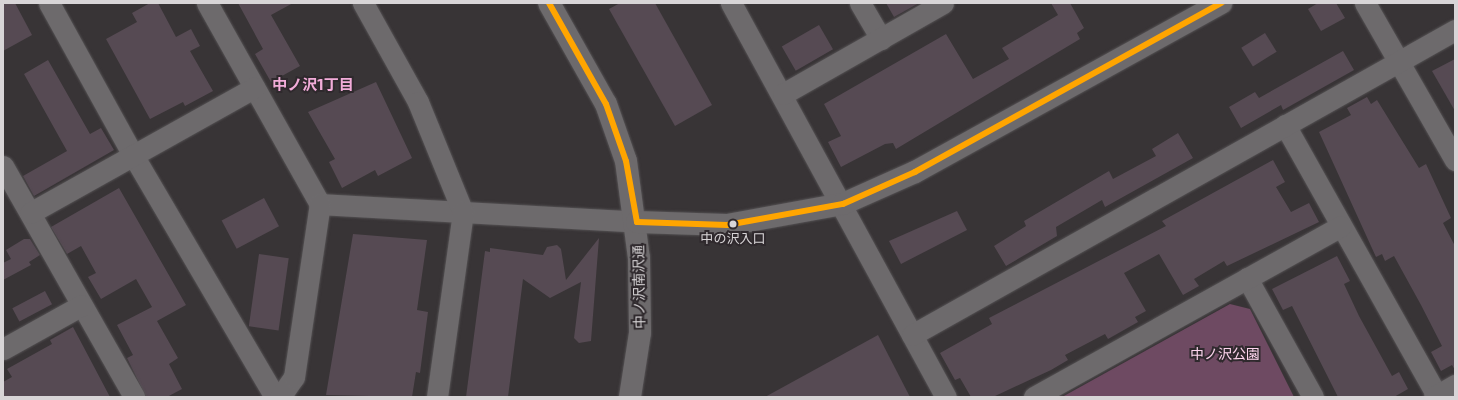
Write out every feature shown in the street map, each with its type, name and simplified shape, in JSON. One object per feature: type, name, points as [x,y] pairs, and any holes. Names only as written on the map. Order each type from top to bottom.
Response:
[{"type":"street","points":[[49,3],[133,155],[275,397]]},
{"type":"street","points":[[207,3],[320,204],[294,377],[280,397]]},
{"type":"street","points":[[363,3],[418,102],[463,212],[437,397]]},
{"type":"street","name":"中ノ沢南沢通","points":[[550,3],[606,104],[626,161],[637,222],[640,333],[630,397]]},
{"type":"street","points":[[731,3],[783,94],[946,397]]},
{"type":"street","points":[[860,3],[881,39]]},
{"type":"street","points":[[783,94],[943,3]]},
{"type":"street","points":[[320,204],[637,222],[727,225],[843,204],[915,172],[1221,3]]},
{"type":"street","points":[[1365,3],[1455,160]]},
{"type":"street","points":[[912,335],[1455,30]]},
{"type":"street","points":[[30,213],[254,88]]},
{"type":"street","points":[[1285,125],[1435,396],[1455,385]]},
{"type":"street","points":[[3,166],[134,397]]},
{"type":"street","points":[[1034,397],[1341,226]]},
{"type":"street","points":[[1247,278],[1313,397]]},
{"type":"street","points":[[3,349],[82,305]]},
{"type":"green space","name":"中ノ沢公園","points":[[1230,304],[1250,309],[1294,397],[1062,397]]},
{"type":"building","points":[[3,3],[15,3],[32,35],[3,51]]},
{"type":"building","points":[[150,3],[158,3],[176,37],[191,29],[200,46],[190,51],[213,91],[185,106],[183,102],[150,119],[106,39],[137,22],[132,13]]},
{"type":"building","points":[[238,3],[293,3],[271,15],[300,66],[271,82],[255,54],[263,49]]},
{"type":"building","points":[[620,3],[655,3],[712,105],[675,126],[609,9]]},
{"type":"building","points":[[886,3],[919,3],[894,17]]},
{"type":"building","points":[[1051,3],[1070,3],[1084,28],[1077,33],[1080,39],[896,149],[893,143],[885,144],[841,167],[828,142],[841,136],[824,104],[946,34],[973,79],[1009,59],[1002,48],[1058,15]]},
{"type":"building","points":[[1318,3],[1336,3],[1345,18],[1321,31],[1308,9]]},
{"type":"building","points":[[819,25],[833,49],[796,71],[782,46]]},
{"type":"building","points":[[1265,33],[1277,52],[1253,66],[1241,48]]},
{"type":"building","points":[[1343,51],[1354,70],[1283,110],[1281,105],[1241,128],[1229,107],[1255,92],[1259,98]]},
{"type":"building","points":[[1455,59],[1455,111],[1432,71]]},
{"type":"building","points":[[48,60],[90,134],[101,128],[114,150],[34,196],[23,176],[67,151],[24,74]]},
{"type":"building","points":[[376,82],[412,158],[378,176],[375,170],[342,188],[329,162],[335,159],[308,112]]},
{"type":"building","points":[[1367,97],[1371,104],[1377,100],[1419,168],[1426,164],[1451,218],[1443,223],[1455,246],[1455,370],[1452,365],[1441,371],[1431,352],[1442,346],[1394,256],[1385,261],[1382,254],[1376,257],[1319,132],[1351,115],[1347,108]]},
{"type":"building","points":[[1178,133],[1193,158],[1105,207],[1102,200],[1056,227],[1057,236],[1006,266],[994,246],[1026,226],[1024,221],[1109,171],[1113,179],[1156,156],[1152,149]]},
{"type":"building","points":[[1273,160],[1285,182],[1276,187],[1291,212],[1309,203],[1319,222],[1227,266],[1224,261],[1194,279],[1199,286],[1183,295],[1159,254],[1124,273],[1146,311],[1135,317],[1138,322],[1108,339],[1105,334],[1065,355],[1068,360],[1051,370],[993,397],[971,397],[960,378],[955,380],[940,353],[992,324],[989,318],[1166,226],[1162,221]]},
{"type":"building","points":[[119,188],[186,305],[157,321],[178,358],[169,364],[182,389],[167,397],[146,397],[127,358],[133,355],[117,325],[152,307],[136,279],[101,299],[88,277],[96,273],[81,246],[67,254],[51,227]]},
{"type":"building","points":[[264,198],[279,226],[237,249],[222,221]]},
{"type":"building","points":[[957,211],[967,230],[901,264],[889,241]]},
{"type":"building","points":[[353,234],[427,240],[417,310],[428,312],[420,373],[416,372],[412,397],[326,395]]},
{"type":"building","points":[[599,238],[591,341],[579,343],[574,338],[581,282],[550,298],[523,279],[508,397],[466,397],[485,251],[490,252],[490,248],[543,255],[547,247],[557,245],[561,249],[566,280]]},
{"type":"building","points":[[24,239],[30,239],[40,255],[29,262],[31,265],[3,280],[3,263],[11,259],[6,250]]},
{"type":"building","points":[[259,254],[289,258],[279,330],[249,326]]},
{"type":"building","points":[[1337,256],[1350,281],[1344,284],[1359,316],[1392,376],[1399,372],[1408,389],[1394,397],[1338,397],[1292,306],[1283,310],[1272,289]]},
{"type":"building","points":[[45,291],[52,304],[19,322],[12,308]]},
{"type":"building","points":[[73,327],[110,397],[3,397],[3,382],[12,377],[7,369],[52,344],[50,340]]},
{"type":"building","points":[[878,335],[910,397],[765,397]]},
{"type":"transit line","points":[[549,3],[606,104],[626,161],[637,222]]},
{"type":"transit line","points":[[637,222],[727,225],[843,204],[915,172],[1221,3]]},
{"type":"place","name":"中の沢入口","points":[[733,224]]},
{"type":"district","name":"中ノ沢1丁目","points":[[313,85]]}]
